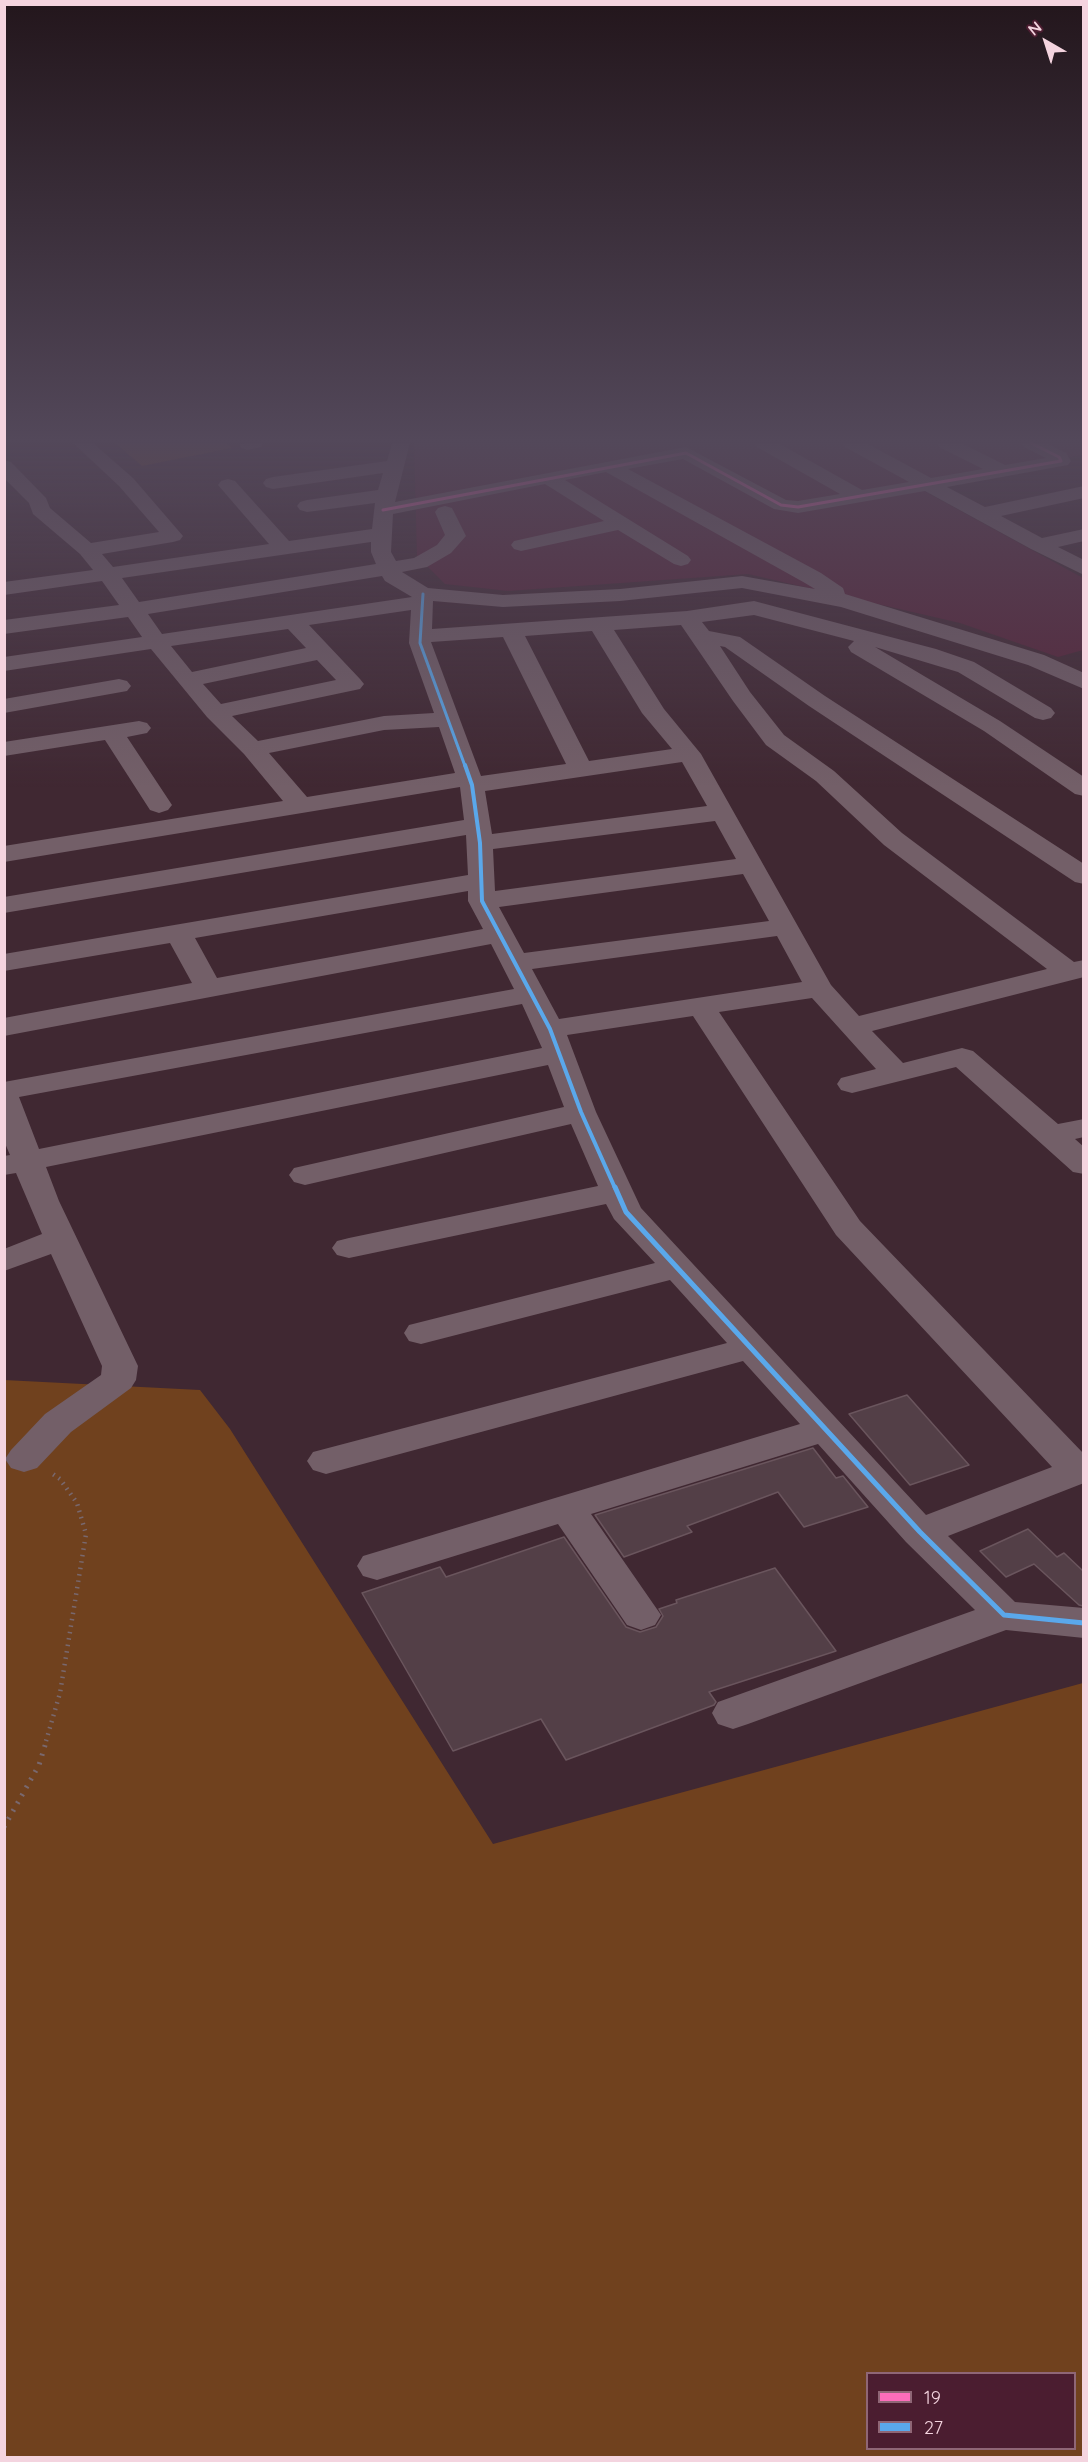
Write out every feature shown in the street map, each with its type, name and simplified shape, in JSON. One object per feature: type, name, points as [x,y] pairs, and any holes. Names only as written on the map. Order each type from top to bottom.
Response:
[{"type":"street","points":[[94,558],[186,680],[254,748],[300,805]]},
{"type":"street","points":[[4,589],[214,558]]},
{"type":"street","points":[[384,558],[393,576],[422,598]]},
{"type":"street","points":[[28,661],[11,632],[133,609],[389,569],[420,562],[428,558]]},
{"type":"street","points":[[776,558],[851,603]]},
{"type":"street","points":[[1062,558],[1083,569]]},
{"type":"street","points":[[4,664],[157,643],[422,598],[503,601],[620,595],[742,582],[851,603],[1036,660],[1083,682]]},
{"type":"street","points":[[422,598],[420,642],[446,720],[471,781],[479,834],[482,891],[500,934],[555,1041],[581,1113],[626,1212],[920,1532],[1004,1615]]},
{"type":"street","points":[[420,636],[599,624],[694,627],[754,608],[829,630],[928,654],[966,667],[1043,713]]},
{"type":"street","points":[[294,621],[352,684],[395,722]]},
{"type":"street","points":[[599,624],[654,712],[689,754],[819,988],[891,1069]]},
{"type":"street","points":[[694,627],[732,642],[817,701],[1083,876]]},
{"type":"street","points":[[694,627],[741,696],[775,740],[825,777],[893,839],[1076,970]]},
{"type":"street","points":[[511,630],[581,770]]},
{"type":"street","points":[[829,630],[992,726],[1083,789]]},
{"type":"street","points":[[186,680],[322,652]]},
{"type":"street","points":[[216,712],[352,684]]},
{"type":"street","points":[[4,706],[119,686]]},
{"type":"street","points":[[254,748],[395,722],[446,720]]},
{"type":"street","points":[[4,749],[139,728]]},
{"type":"street","points":[[112,732],[159,804]]},
{"type":"street","points":[[4,854],[300,805],[471,781],[581,770],[689,754]]},
{"type":"street","points":[[4,905],[479,834],[723,812]]},
{"type":"street","points":[[4,963],[178,933],[482,891],[751,865]]},
{"type":"street","points":[[515,963],[786,927]]},
{"type":"street","points":[[178,933],[209,988]]},
{"type":"street","points":[[4,1027],[500,934]]},
{"type":"street","points":[[852,1027],[1076,970]]},
{"type":"street","points":[[16,1163],[701,1006],[819,988]]},
{"type":"street","points":[[4,1090],[532,994]]},
{"type":"street","points":[[701,1006],[848,1228],[1078,1471],[920,1532]]},
{"type":"street","points":[[852,1084],[891,1069],[962,1057],[1083,1165]]},
{"type":"street","points":[[4,1098],[16,1163],[60,1238],[120,1366],[118,1380],[58,1423],[24,1459]]},
{"type":"street","points":[[305,1175],[581,1113]]},
{"type":"street","points":[[1052,1135],[1083,1128]]},
{"type":"street","points":[[349,1248],[617,1192]]},
{"type":"street","points":[[4,1261],[60,1238]]},
{"type":"street","points":[[421,1333],[678,1268]]},
{"type":"street","points":[[326,1461],[752,1348]]},
{"type":"street","points":[[377,1566],[826,1429]]},
{"type":"street","points":[[567,1508],[641,1615]]},
{"type":"street","points":[[733,1713],[1004,1615],[1083,1623]]},
{"type":"path","points":[[4,1827],[39,1765],[60,1693],[86,1534],[77,1503],[60,1479],[47,1469],[24,1459]]},
{"type":"shaded area","points":[[419,558],[1046,558],[1083,578],[1083,650],[1058,657],[960,623],[748,574],[508,591],[445,584]]},
{"type":"shaded area","points":[[4,1380],[200,1390],[230,1429],[493,1844],[1083,1683],[1083,2457],[5,2457]]},
{"type":"building","points":[[907,1395],[969,1465],[910,1485],[849,1414]]},
{"type":"building","points":[[813,1448],[836,1478],[843,1476],[868,1507],[804,1527],[778,1492],[687,1526],[692,1532],[624,1557],[595,1515]]},
{"type":"building","points":[[1028,1529],[1057,1557],[1064,1553],[1083,1571],[1083,1606],[1079,1605],[1034,1564],[1006,1577],[980,1551]]},
{"type":"building","points":[[564,1537],[626,1627],[640,1632],[656,1627],[663,1616],[659,1609],[677,1603],[676,1600],[775,1568],[836,1651],[709,1692],[716,1702],[714,1705],[566,1760],[541,1719],[453,1751],[362,1593],[440,1567],[446,1577]]},
{"type":"transit line","name":"27","points":[[423,594],[420,643],[472,785],[480,843],[482,901],[550,1029],[581,1112],[626,1212],[920,1532],[1004,1615],[1084,1623]]}]
